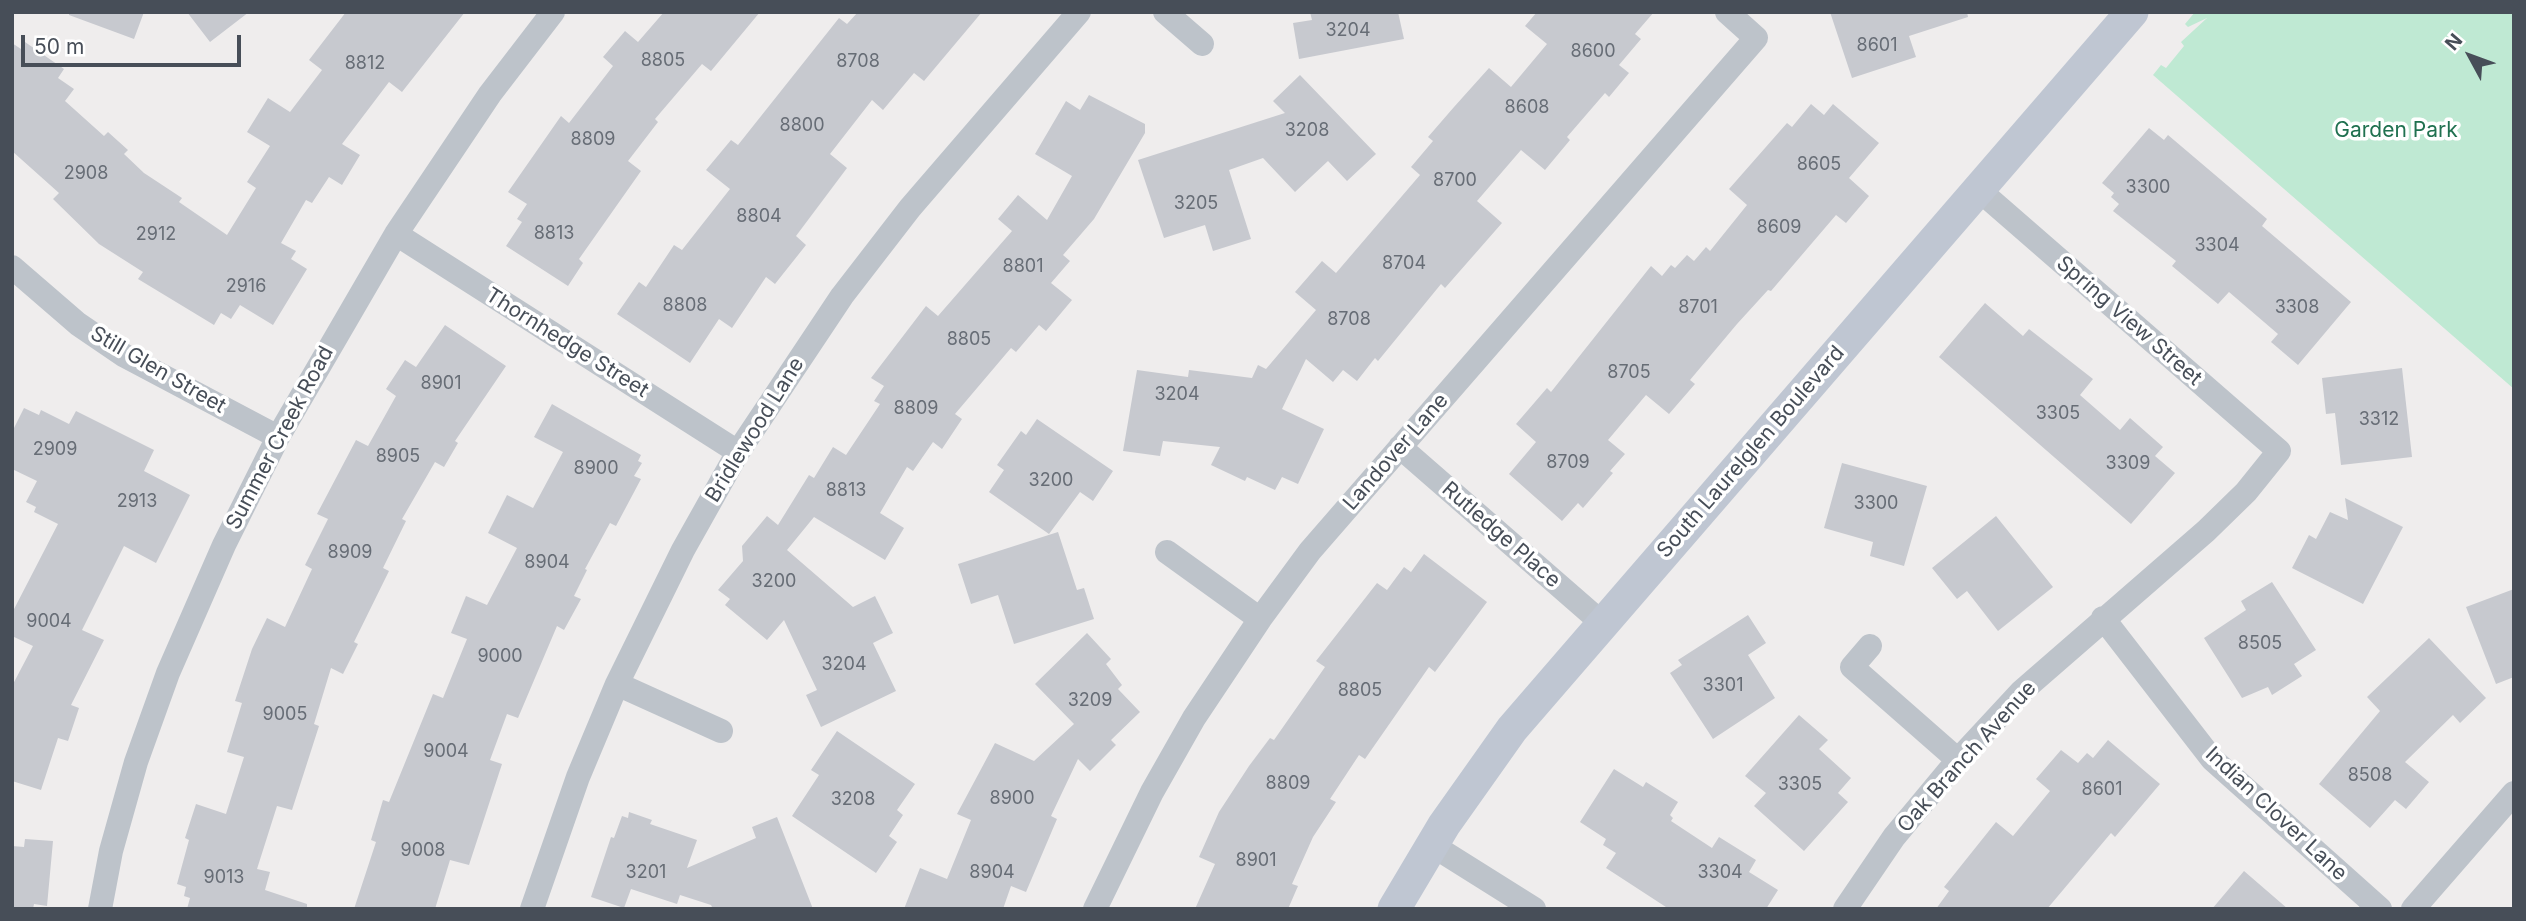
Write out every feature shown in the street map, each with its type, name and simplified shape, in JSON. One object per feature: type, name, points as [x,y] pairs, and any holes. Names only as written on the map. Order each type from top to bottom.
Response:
[{"type":"street","name":"Summer Creek Road","points":[[100,909],[111,851],[136,762],[168,673],[224,545],[278,437],[396,234],[491,94],[553,12]]},
{"type":"street","name":"Bridlewood Lane","points":[[532,909],[578,777],[617,684],[683,550],[738,452],[835,307],[910,208],[1079,12]]},
{"type":"street","points":[[1165,12],[1202,44]]},
{"type":"street","name":"Landover Lane","points":[[1095,909],[1152,792],[1194,718],[1259,619],[1310,551],[1756,38],[1727,12]]},
{"type":"street","name":"South Laurelglen Boulevard","points":[[1395,909],[1432,845],[1512,729],[2132,12]]},
{"type":"street","name":"Spring View Street","points":[[1979,190],[2279,451]]},
{"type":"street","name":"Thornhedge Street","points":[[396,234],[738,452]]},
{"type":"street","name":"Still Glen Street","points":[[12,267],[78,324],[125,356],[278,437]]},
{"type":"street","name":"Rutledge Place","points":[[1400,447],[1602,623]]},
{"type":"street","name":"Oak Branch Avenue","points":[[1844,909],[1895,837],[1958,760],[2022,691],[2206,531],[2246,492],[2279,451]]},
{"type":"street","points":[[1167,552],[1259,619]]},
{"type":"street","name":"Indian Clover Lane","points":[[2103,618],[2212,759],[2379,909]]},
{"type":"street","points":[[1870,646],[1852,667],[1958,760]]},
{"type":"street","points":[[617,684],[721,730]]},
{"type":"street","points":[[2413,909],[2514,793]]},
{"type":"street","points":[[1432,845],[1534,909]]},
{"type":"green space","name":"Garden Park","points":[[2195,12],[2514,12],[2514,389],[2153,75],[2161,65],[2166,68],[2184,46],[2181,42],[2207,18],[2188,27],[2185,24]]},
{"type":"building","points":[[69,12],[144,12],[134,39],[69,15]]},
{"type":"building","points":[[187,12],[249,12],[210,42]]},
{"type":"building","points":[[346,12],[465,12],[402,92],[389,82],[342,144],[360,155],[342,185],[329,177],[312,203],[306,200],[281,243],[296,251],[291,259],[307,269],[273,325],[240,305],[231,319],[221,313],[214,325],[138,279],[143,272],[99,244],[53,199],[59,193],[12,151],[12,43],[21,49],[25,42],[64,69],[58,78],[74,89],[65,101],[104,136],[108,132],[128,150],[124,154],[144,173],[182,198],[179,202],[227,235],[256,188],[247,182],[270,146],[247,132],[268,98],[290,112],[322,70],[309,60]]},
{"type":"building","points":[[664,12],[760,12],[711,71],[702,64],[655,119],[658,122],[628,161],[641,171],[579,259],[583,263],[568,286],[506,246],[522,222],[517,219],[527,204],[508,192],[561,116],[569,123],[613,66],[603,57],[625,31],[638,42]]},
{"type":"building","points":[[858,12],[982,12],[924,81],[914,73],[883,110],[872,100],[830,154],[847,168],[796,236],[806,245],[775,284],[766,277],[732,328],[719,319],[690,363],[617,314],[639,282],[646,287],[674,245],[682,250],[730,189],[706,170],[731,140],[738,145],[839,18],[847,24]]},
{"type":"building","points":[[1310,12],[1398,12],[1404,39],[1299,59],[1293,23],[1312,20]]},
{"type":"building","points":[[1537,12],[1654,12],[1635,34],[1641,39],[1619,65],[1629,73],[1609,97],[1605,93],[1567,137],[1570,140],[1545,170],[1521,150],[1477,201],[1502,223],[1445,288],[1441,284],[1378,361],[1375,358],[1357,381],[1343,370],[1333,382],[1306,359],[1282,409],[1324,429],[1298,484],[1282,477],[1275,490],[1247,477],[1245,481],[1211,465],[1220,447],[1163,441],[1160,456],[1123,451],[1137,370],[1188,377],[1189,370],[1252,378],[1258,365],[1266,369],[1316,310],[1295,292],[1322,261],[1336,273],[1420,175],[1411,167],[1433,141],[1428,137],[1489,68],[1511,87],[1547,44],[1525,26]]},
{"type":"building","points":[[1830,12],[1967,12],[1968,17],[1909,36],[1916,57],[1852,78]]},
{"type":"building","points":[[1300,75],[1376,154],[1347,181],[1328,161],[1295,192],[1263,158],[1229,170],[1251,239],[1213,251],[1205,225],[1164,238],[1138,160],[1285,113],[1273,101]]},
{"type":"building","points":[[1089,95],[1145,124],[1145,133],[1094,219],[1063,255],[1070,261],[1051,283],[1072,300],[1046,331],[1039,325],[1016,352],[1011,348],[955,414],[962,419],[942,449],[933,442],[913,471],[907,467],[880,513],[904,528],[885,560],[814,517],[787,550],[853,607],[875,596],[893,633],[873,643],[896,691],[821,727],[806,695],[817,690],[784,620],[767,640],[725,605],[730,599],[718,590],[743,561],[742,546],[767,516],[778,525],[809,475],[814,478],[833,447],[846,455],[880,404],[874,401],[884,386],[871,378],[926,306],[938,316],[1012,231],[998,219],[1018,195],[1047,220],[1072,176],[1035,154],[1066,101],[1080,110]]},
{"type":"building","points":[[1811,104],[1824,115],[1833,104],[1879,143],[1849,178],[1869,196],[1846,223],[1836,215],[1690,380],[1695,384],[1669,414],[1646,395],[1608,440],[1625,454],[1610,471],[1613,473],[1583,508],[1578,503],[1562,521],[1509,474],[1536,442],[1516,424],[1547,388],[1551,392],[1651,266],[1662,276],[1671,265],[1675,268],[1687,255],[1694,261],[1706,247],[1710,251],[1747,205],[1729,189],[1787,123],[1792,127]]},
{"type":"building","points":[[2149,128],[2164,140],[2168,135],[2267,219],[2262,226],[2351,302],[2298,365],[2271,342],[2278,334],[2229,292],[2218,304],[2172,266],[2176,261],[2113,211],[2119,204],[2111,197],[2114,193],[2102,183]]},
{"type":"building","points":[[1985,303],[2023,336],[2029,329],[2093,379],[2080,395],[2120,430],[2130,418],[2163,447],[2155,456],[2175,473],[2131,524],[1939,357]]},
{"type":"building","points":[[445,325],[506,366],[455,441],[458,443],[444,467],[435,462],[402,519],[406,521],[383,568],[389,571],[354,642],[358,644],[343,674],[331,668],[314,724],[319,726],[292,810],[277,806],[257,869],[270,872],[265,890],[307,904],[307,909],[187,909],[190,898],[184,896],[186,887],[177,884],[189,840],[185,838],[196,804],[226,814],[244,757],[227,752],[242,703],[235,701],[252,649],[267,618],[285,627],[312,569],[305,565],[328,519],[317,514],[356,440],[368,446],[396,396],[386,389],[405,360],[416,367]]},
{"type":"building","points":[[2402,368],[2412,457],[2341,465],[2335,413],[2326,414],[2322,378]]},
{"type":"building","points":[[552,404],[641,455],[638,461],[642,463],[634,476],[641,479],[616,526],[610,523],[585,569],[587,570],[574,596],[581,599],[564,630],[557,626],[518,718],[507,714],[490,760],[502,764],[469,865],[450,860],[435,909],[354,909],[376,842],[371,840],[383,800],[389,802],[433,694],[443,698],[467,639],[451,633],[466,596],[487,605],[517,548],[488,533],[507,495],[533,508],[563,452],[534,437]]},
{"type":"building","points":[[24,408],[39,415],[41,410],[69,424],[76,411],[154,450],[144,471],[190,495],[156,563],[124,546],[82,630],[104,640],[71,705],[79,708],[68,741],[58,738],[41,790],[12,781],[12,686],[33,646],[12,636],[12,613],[58,524],[34,512],[36,507],[26,502],[37,481],[12,469],[12,432]]},
{"type":"building","points":[[1037,419],[1113,471],[1093,501],[1080,492],[1049,534],[989,492],[1004,470],[997,465],[1021,431],[1026,435]]},
{"type":"building","points":[[1842,463],[1927,486],[1904,566],[1870,556],[1873,542],[1824,528]]},
{"type":"building","points":[[2345,498],[2403,527],[2363,604],[2292,568],[2309,535],[2316,539],[2330,512],[2348,520]]},
{"type":"building","points":[[1996,516],[2053,587],[1998,631],[1967,591],[1957,599],[1932,568]]},
{"type":"building","points":[[1058,532],[1077,590],[1084,588],[1094,619],[1014,644],[998,595],[971,604],[958,564]]},
{"type":"building","points":[[1424,554],[1487,602],[1435,672],[1429,667],[1365,759],[1359,755],[1330,799],[1336,802],[1313,837],[1292,884],[1298,886],[1288,909],[1195,909],[1215,864],[1199,857],[1219,812],[1249,766],[1270,738],[1274,740],[1325,667],[1316,661],[1377,583],[1387,590],[1404,567],[1411,572]]},
{"type":"building","points":[[2272,582],[2316,650],[2294,664],[2302,676],[2272,695],[2268,687],[2242,698],[2204,638],[2246,610],[2241,601]]},
{"type":"building","points":[[2514,589],[2514,677],[2496,684],[2466,607]]},
{"type":"building","points":[[1748,615],[1766,643],[1748,655],[1775,698],[1713,739],[1670,673],[1682,665],[1678,660]]},
{"type":"building","points":[[1087,633],[1111,659],[1106,664],[1122,685],[1118,689],[1140,712],[1111,740],[1116,745],[1090,771],[1078,759],[1051,816],[1057,819],[1026,892],[1011,886],[1003,909],[904,909],[920,868],[947,879],[971,820],[957,814],[995,743],[1034,761],[1074,724],[1035,684]]},
{"type":"building","points":[[2429,638],[2486,698],[2460,723],[2453,715],[2405,762],[2429,782],[2406,809],[2395,800],[2370,828],[2319,784],[2380,711],[2367,697]]},
{"type":"building","points":[[1799,715],[1828,740],[1819,749],[1851,778],[1838,793],[1848,802],[1804,851],[1754,806],[1766,793],[1745,776]]},
{"type":"building","points":[[837,731],[915,784],[897,810],[903,815],[889,836],[897,842],[876,873],[792,816],[819,775],[811,770]]},
{"type":"building","points":[[2108,740],[2160,784],[2115,837],[2111,833],[2047,909],[1936,909],[1949,891],[1944,887],[1996,822],[2013,836],[2050,791],[2036,779],[2061,750],[2078,763],[2087,753],[2093,758]]},
{"type":"building","points":[[1614,769],[1643,787],[1646,782],[1678,802],[1670,815],[1673,818],[1671,821],[1712,848],[1719,837],[1756,860],[1749,872],[1778,890],[1766,909],[1669,909],[1606,868],[1616,853],[1603,845],[1606,839],[1580,822]]},
{"type":"building","points":[[629,812],[652,820],[650,824],[697,840],[687,868],[756,838],[752,827],[777,817],[813,909],[713,909],[711,905],[680,895],[677,904],[631,889],[624,908],[591,897],[611,837],[614,838],[622,816],[628,818]]},
{"type":"building","points":[[25,839],[53,841],[47,906],[34,904],[33,909],[12,909],[12,846],[24,847]]},
{"type":"building","points":[[2244,871],[2288,909],[2212,909]]}]
